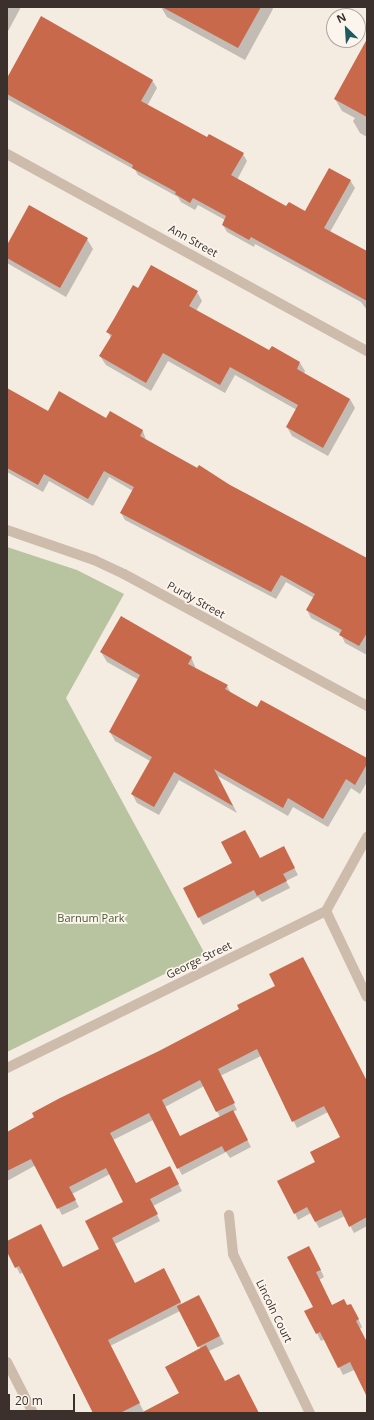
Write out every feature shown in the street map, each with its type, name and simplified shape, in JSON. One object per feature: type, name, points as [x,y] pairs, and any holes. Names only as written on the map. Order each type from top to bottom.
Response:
[{"type":"street","name":"Ann Street","points":[[7,154],[367,351]]},
{"type":"street","name":"Purdy Street","points":[[7,530],[94,560],[124,574],[367,706]]},
{"type":"street","points":[[367,837],[326,911],[367,997]]},
{"type":"street","name":"George Street","points":[[7,1068],[326,911]]},
{"type":"street","name":"Lincoln Court","points":[[229,1215],[233,1254],[310,1413]]},
{"type":"street","points":[[7,1362],[33,1413]]},
{"type":"green space","name":"Barnum Park","points":[[7,547],[77,570],[124,594],[66,698],[205,954],[7,1052]]},
{"type":"building","points":[[162,7],[261,7],[238,48]]},
{"type":"building","points":[[41,16],[153,80],[141,101],[207,137],[209,134],[244,153],[231,175],[286,206],[289,202],[305,211],[329,168],[351,180],[324,228],[367,251],[367,301],[251,237],[249,240],[222,225],[226,216],[193,198],[190,203],[175,194],[176,192],[132,168],[133,165],[7,94],[7,78]]},
{"type":"building","points":[[367,39],[367,117],[334,99],[362,48],[366,48]]},
{"type":"building","points":[[29,205],[88,238],[60,288],[7,258],[7,245]]},
{"type":"building","points":[[151,265],[198,291],[189,306],[269,350],[272,346],[300,362],[297,369],[350,399],[323,448],[286,427],[298,405],[230,367],[220,385],[163,353],[146,383],[99,356],[112,335],[106,332],[133,285],[138,288]]},
{"type":"building","points":[[7,388],[48,411],[59,391],[106,418],[110,411],[143,430],[140,436],[197,468],[199,465],[230,485],[367,558],[367,633],[359,646],[339,635],[342,630],[306,610],[315,594],[281,575],[271,592],[120,513],[134,487],[104,471],[88,499],[44,474],[38,485],[7,468]]},
{"type":"building","points":[[121,616],[192,657],[188,664],[228,685],[225,689],[257,707],[261,700],[367,758],[367,764],[355,785],[346,779],[323,819],[288,798],[283,808],[214,769],[233,806],[174,772],[154,807],[131,794],[152,757],[109,732],[140,675],[100,652]]},
{"type":"building","points":[[245,830],[260,858],[284,846],[295,868],[283,874],[287,881],[257,896],[254,890],[198,918],[183,888],[232,863],[221,842]]},
{"type":"building","points":[[303,957],[367,1081],[367,1217],[349,1227],[341,1210],[315,1222],[307,1207],[294,1214],[277,1181],[315,1162],[310,1152],[340,1137],[324,1106],[292,1122],[257,1049],[218,1069],[235,1103],[216,1112],[200,1080],[162,1100],[180,1136],[233,1110],[248,1140],[225,1152],[222,1146],[177,1169],[149,1113],[110,1133],[136,1183],[170,1166],[179,1184],[150,1199],[158,1214],[112,1238],[135,1283],[164,1268],[181,1302],[108,1340],[140,1403],[120,1413],[93,1413],[19,1266],[15,1268],[7,1252],[7,1241],[41,1224],[63,1267],[99,1249],[85,1221],[123,1202],[106,1168],[69,1187],[76,1200],[57,1209],[31,1159],[7,1171],[7,1132],[34,1117],[32,1113],[60,1098],[159,1051],[239,1009],[237,1005],[275,986],[269,974]]},
{"type":"building","points":[[309,1246],[321,1270],[316,1272],[332,1305],[344,1299],[347,1305],[351,1304],[359,1319],[356,1321],[367,1342],[367,1397],[350,1362],[338,1368],[320,1332],[316,1334],[304,1311],[313,1307],[287,1257]]},
{"type":"building","points":[[199,1295],[220,1336],[198,1347],[177,1306]]},
{"type":"building","points":[[206,1345],[225,1381],[239,1374],[259,1413],[141,1413],[179,1393],[165,1367]]}]
